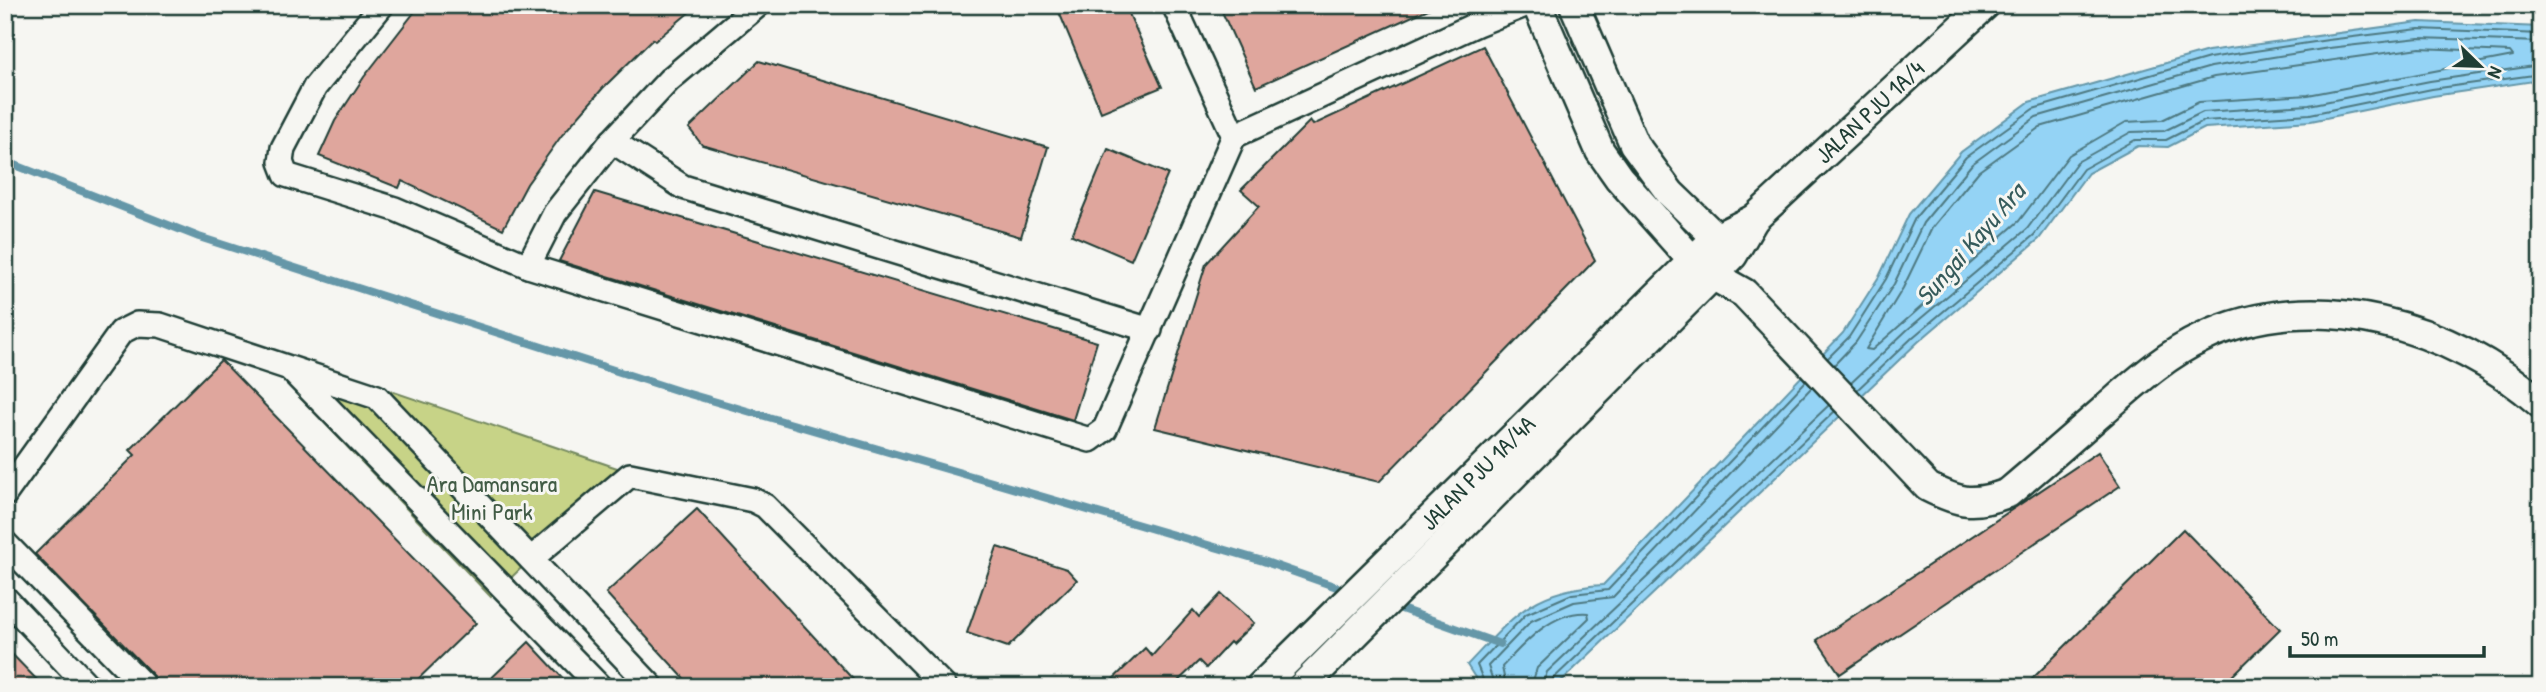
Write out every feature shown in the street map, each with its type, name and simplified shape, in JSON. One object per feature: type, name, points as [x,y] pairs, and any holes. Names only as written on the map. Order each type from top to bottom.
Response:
[{"type":"street","points":[[382,5],[315,87],[283,148],[281,162],[286,175],[395,209],[528,267],[1090,440],[1105,429],[1234,136],[1472,14],[1525,5]]},
{"type":"street","points":[[528,267],[555,213],[612,141],[669,80],[758,5]]},
{"type":"street","points":[[1174,5],[1234,136]]},
{"type":"street","points":[[1537,5],[1600,151],[1637,202],[1704,267],[1749,298],[1928,487],[1966,502],[1982,503],[2007,493],[2136,383],[2178,351],[2202,338],[2261,317],[2336,314],[2401,326],[2482,359],[2541,404]]},
{"type":"street","points":[[1574,5],[1634,144],[1670,193],[1725,246],[1749,298]]},
{"type":"street","name":"JALAN PJU 1A/4","points":[[1704,267],[1985,5]]},
{"type":"street","points":[[612,141],[683,187],[1150,330]]},
{"type":"street","points":[[1663,229],[1668,257],[1665,288]]},
{"type":"street","name":"JALAN PJU 1A/4A","points":[[1260,687],[1665,288],[1704,267]]},
{"type":"street","name":"JALAN PJU 1A/4A","points":[[1302,687],[1402,589],[1704,267]]},
{"type":"street","points":[[5,495],[121,332],[137,324],[160,324],[377,397],[652,687]]},
{"type":"street","points":[[287,367],[600,687]]},
{"type":"street","points":[[531,559],[630,475],[753,500],[765,506],[945,687]]},
{"type":"street","points":[[5,543],[145,687]]},
{"type":"street","points":[[5,598],[89,687]]},
{"type":"green space","name":"Ara Damansara Mini Park","points":[[247,342],[623,470],[491,597]]},
{"type":"water","name":"Sungai Kayu Ara","points":[[2419,22],[2541,27],[2541,80],[2433,96],[2311,121],[2205,128],[2168,147],[2138,146],[2088,173],[2039,239],[1918,342],[1555,687],[1481,687],[1467,665],[1512,620],[1541,599],[1558,592],[1603,585],[1843,333],[1880,275],[1909,214],[1961,152],[2029,102],[2208,51]]},
{"type":"building","points":[[420,5],[698,5],[655,41],[653,39],[603,88],[562,135],[527,184],[503,229],[402,181],[399,188],[319,156],[335,121],[364,77]]},
{"type":"building","points":[[1056,5],[1125,5],[1162,87],[1101,112]]},
{"type":"building","points":[[1219,5],[1437,5],[1256,87]]},
{"type":"building","points":[[1483,46],[1595,260],[1379,482],[1155,428],[1206,264],[1259,206],[1241,190],[1310,121],[1313,125]]},
{"type":"building","points":[[759,61],[1048,147],[1021,237],[702,145],[689,128]]},
{"type":"building","points":[[1108,149],[1168,174],[1131,260],[1072,235]]},
{"type":"building","points":[[595,192],[1097,342],[1073,420],[559,261]]},
{"type":"building","points":[[221,360],[476,623],[410,687],[159,687],[155,677],[35,554],[135,455],[130,450]]},
{"type":"building","points":[[2098,452],[2120,486],[1840,674],[1817,640]]},
{"type":"building","points":[[697,509],[860,687],[692,687],[606,593]]},
{"type":"building","points":[[2183,529],[2280,629],[2221,687],[2024,687]]},
{"type":"building","points":[[997,547],[1067,569],[1077,580],[1008,647],[967,633]]},
{"type":"building","points":[[1221,594],[1254,623],[1232,644],[1230,642],[1206,668],[1199,661],[1172,687],[1105,687],[1145,648],[1152,656],[1193,610],[1199,617]]},
{"type":"building","points":[[529,642],[571,687],[482,687]]},
{"type":"building","points":[[5,647],[44,687],[5,687]]},
{"type":"waterway","points":[[5,161],[199,237],[679,391],[1263,561],[1348,591]]},
{"type":"waterway","points":[[1390,605],[1500,644]]}]
